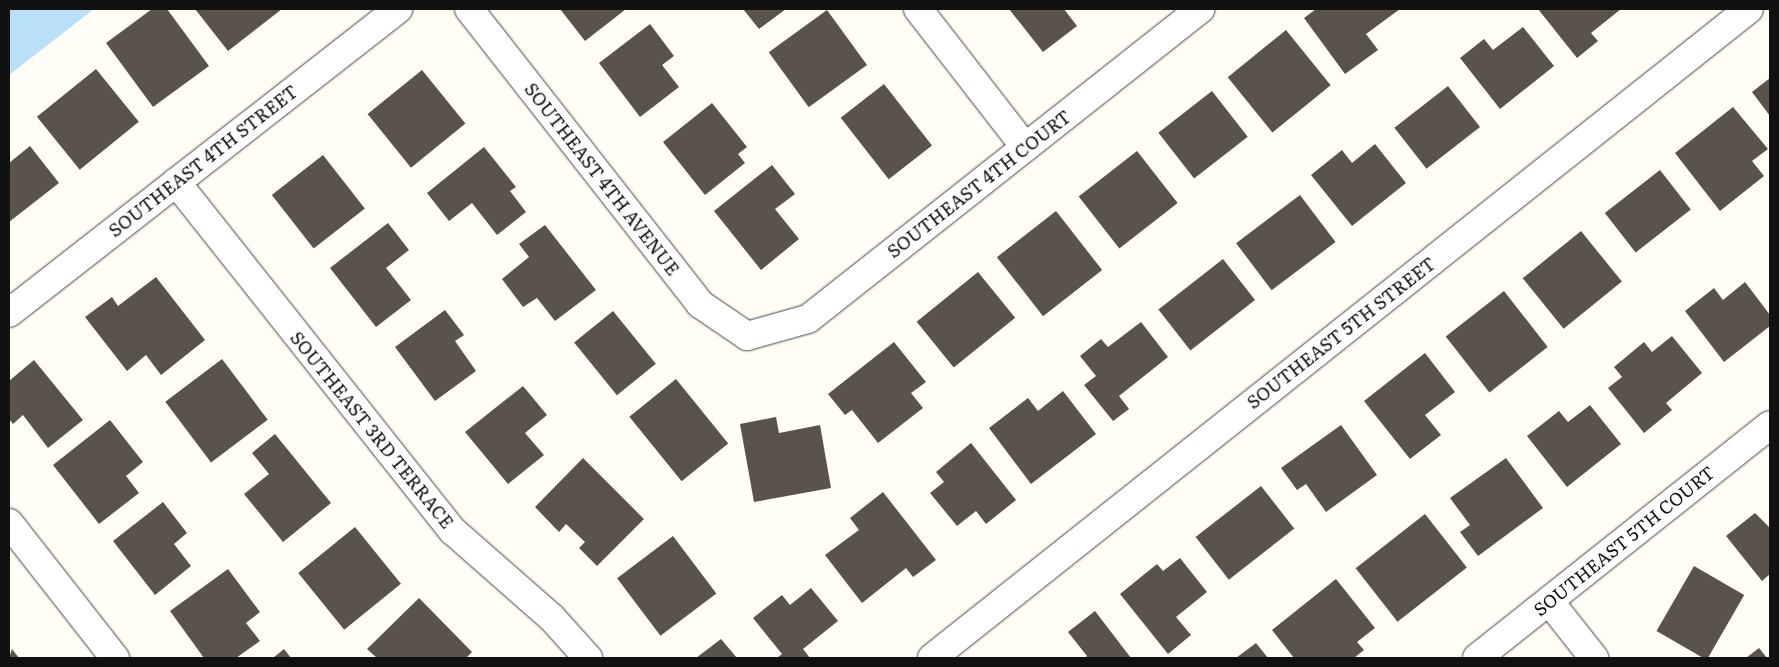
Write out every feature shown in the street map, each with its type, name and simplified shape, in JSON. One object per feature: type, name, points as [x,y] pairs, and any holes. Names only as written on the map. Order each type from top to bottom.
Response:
[{"type":"street","name":"SOUTHEAST 4TH STREET","points":[[9,312],[398,9]]},
{"type":"street","name":"SOUTHEAST 4TH AVENUE","points":[[469,9],[700,304],[747,336]]},
{"type":"street","points":[[918,9],[1026,147]]},
{"type":"street","name":"SOUTHEAST 4TH COURT","points":[[747,336],[808,319],[1200,9]]},
{"type":"street","name":"SOUTHEAST 5TH STREET","points":[[932,658],[1749,9]]},
{"type":"street","name":"SOUTHEAST 3RD TERRACE","points":[[176,182],[453,531],[552,618],[588,658]]},
{"type":"street","name":"SOUTHEAST 5TH COURT","points":[[1477,658],[1770,424]]},
{"type":"street","points":[[9,523],[115,658]]},
{"type":"street","points":[[1549,601],[1594,658]]},
{"type":"water","points":[[9,9],[94,9],[9,75]]},
{"type":"building","points":[[152,9],[167,9],[209,66],[153,107],[106,43]]},
{"type":"building","points":[[195,9],[282,9],[228,51]]},
{"type":"building","points":[[560,9],[626,9],[585,41]]},
{"type":"building","points":[[743,9],[786,9],[759,29]]},
{"type":"building","points":[[1009,9],[1064,9],[1077,26],[1043,52]]},
{"type":"building","points":[[1316,9],[1400,9],[1366,34],[1378,50],[1345,74],[1304,18]]},
{"type":"building","points":[[1538,9],[1621,9],[1591,33],[1598,41],[1577,58]]},
{"type":"building","points":[[827,10],[867,65],[809,107],[769,52]]},
{"type":"building","points":[[650,24],[674,56],[662,65],[679,87],[640,117],[599,63]]},
{"type":"building","points":[[1523,27],[1554,66],[1500,109],[1460,58],[1484,39],[1493,50]]},
{"type":"building","points":[[1286,30],[1331,85],[1272,132],[1228,77]]},
{"type":"building","points":[[96,69],[139,122],[80,170],[37,117]]},
{"type":"building","points":[[422,70],[465,124],[411,168],[368,114]]},
{"type":"building","points":[[1770,78],[1770,116],[1752,92]]},
{"type":"building","points":[[884,84],[932,145],[889,179],[841,118]]},
{"type":"building","points":[[1448,86],[1480,127],[1426,169],[1394,128]]},
{"type":"building","points":[[1212,91],[1248,137],[1194,179],[1158,133]]},
{"type":"building","points":[[712,103],[747,147],[738,154],[745,163],[705,195],[663,142]]},
{"type":"building","points":[[1733,107],[1768,149],[1752,161],[1764,176],[1720,211],[1675,153]]},
{"type":"building","points":[[1375,144],[1406,183],[1352,226],[1311,175],[1342,150],[1352,163]]},
{"type":"building","points":[[30,146],[59,183],[9,222],[9,163]]},
{"type":"building","points":[[484,147],[516,187],[510,191],[526,212],[497,235],[472,203],[449,221],[427,193]]},
{"type":"building","points":[[1137,151],[1178,203],[1119,249],[1079,197]]},
{"type":"building","points":[[323,155],[365,209],[314,249],[272,195]]},
{"type":"building","points":[[772,165],[795,194],[775,209],[799,239],[761,270],[714,211]]},
{"type":"building","points":[[1660,170],[1691,209],[1636,252],[1605,213]]},
{"type":"building","points":[[1300,195],[1336,242],[1272,290],[1236,243]]},
{"type":"building","points":[[1056,211],[1102,270],[1043,316],[997,257]]},
{"type":"building","points":[[388,223],[409,250],[386,268],[411,300],[376,327],[330,268]]},
{"type":"building","points":[[545,225],[596,290],[555,321],[537,298],[523,307],[502,279],[529,257],[519,244]]},
{"type":"building","points":[[1581,231],[1622,282],[1564,329],[1523,278]]},
{"type":"building","points":[[1223,259],[1255,300],[1190,350],[1158,309]]},
{"type":"building","points":[[978,272],[1015,318],[954,368],[917,322]]},
{"type":"building","points":[[156,277],[205,340],[161,375],[146,355],[127,371],[85,317],[112,297],[118,306]]},
{"type":"building","points":[[1745,282],[1770,315],[1770,326],[1724,362],[1685,311],[1714,288],[1723,300]]},
{"type":"building","points":[[1504,291],[1548,347],[1489,393],[1446,337]]},
{"type":"building","points":[[445,310],[464,335],[455,341],[476,371],[435,401],[395,347]]},
{"type":"building","points":[[613,311],[656,364],[617,395],[574,342]]},
{"type":"building","points":[[1141,322],[1168,357],[1119,396],[1129,409],[1113,421],[1084,385],[1096,376],[1080,356],[1101,339],[1108,347]]},
{"type":"building","points":[[1672,336],[1702,373],[1666,403],[1672,410],[1644,433],[1608,388],[1622,377],[1614,367],[1644,342],[1652,352]]},
{"type":"building","points":[[894,342],[926,382],[911,393],[923,408],[878,443],[852,410],[845,415],[828,394]]},
{"type":"building","points":[[1425,353],[1455,392],[1425,415],[1441,435],[1410,459],[1364,401]]},
{"type":"building","points":[[222,359],[268,420],[211,462],[165,402]]},
{"type":"building","points":[[34,360],[83,420],[48,448],[23,415],[13,424],[9,419],[9,381]]},
{"type":"building","points":[[676,379],[728,444],[682,481],[629,417]]},
{"type":"building","points":[[523,386],[547,415],[525,433],[544,455],[508,484],[465,432]]},
{"type":"building","points":[[1063,391],[1096,434],[1031,484],[989,428],[1028,398],[1038,411]]},
{"type":"building","points":[[1590,405],[1621,444],[1567,487],[1527,436],[1559,411],[1568,422]]},
{"type":"building","points":[[776,417],[779,433],[820,425],[831,488],[754,502],[740,424]]},
{"type":"building","points":[[110,420],[143,462],[126,476],[139,493],[99,524],[53,465]]},
{"type":"building","points":[[1341,425],[1377,475],[1326,512],[1306,484],[1297,490],[1281,468]]},
{"type":"building","points":[[275,434],[331,503],[283,542],[244,494],[269,474],[252,453]]},
{"type":"building","points":[[971,443],[1016,500],[986,524],[976,511],[957,526],[930,493],[944,482],[936,472]]},
{"type":"building","points":[[583,458],[644,519],[597,566],[579,548],[585,542],[566,524],[559,532],[535,507]]},
{"type":"building","points":[[1506,458],[1543,508],[1478,556],[1460,532],[1470,525],[1450,498]]},
{"type":"building","points":[[1261,486],[1294,529],[1229,580],[1196,537]]},
{"type":"building","points":[[883,492],[936,560],[913,577],[906,568],[862,603],[825,555],[859,530],[850,518]]},
{"type":"building","points":[[163,502],[187,533],[174,544],[191,566],[155,595],[113,541]]},
{"type":"building","points":[[1755,513],[1770,528],[1770,574],[1762,581],[1726,536]]},
{"type":"building","points":[[1425,514],[1467,568],[1398,622],[1356,568]]},
{"type":"building","points":[[355,527],[401,584],[344,630],[298,573]]},
{"type":"building","points":[[673,536],[716,594],[660,636],[617,578]]},
{"type":"building","points":[[1180,558],[1207,592],[1176,617],[1191,635],[1168,654],[1120,594],[1157,564],[1163,571]]},
{"type":"building","points":[[1694,566],[1744,595],[1708,658],[1703,658],[1656,631]]},
{"type":"building","points":[[228,569],[260,612],[246,623],[260,641],[236,658],[204,658],[170,611]]},
{"type":"building","points":[[1336,579],[1375,628],[1357,642],[1364,650],[1354,658],[1294,658],[1272,630]]},
{"type":"building","points":[[811,588],[838,621],[803,649],[810,658],[777,658],[782,654],[753,618],[782,595],[790,605]]},
{"type":"building","points":[[419,598],[472,652],[466,658],[377,658],[367,649]]},
{"type":"building","points":[[1095,611],[1131,658],[1085,658],[1087,656],[1068,632]]},
{"type":"building","points":[[721,639],[737,658],[696,658]]},
{"type":"building","points":[[1256,643],[1268,658],[1236,658]]},
{"type":"building","points":[[1759,648],[1767,658],[1746,658]]},
{"type":"building","points":[[12,649],[19,658],[9,658]]},
{"type":"building","points":[[284,649],[291,658],[273,658]]}]
